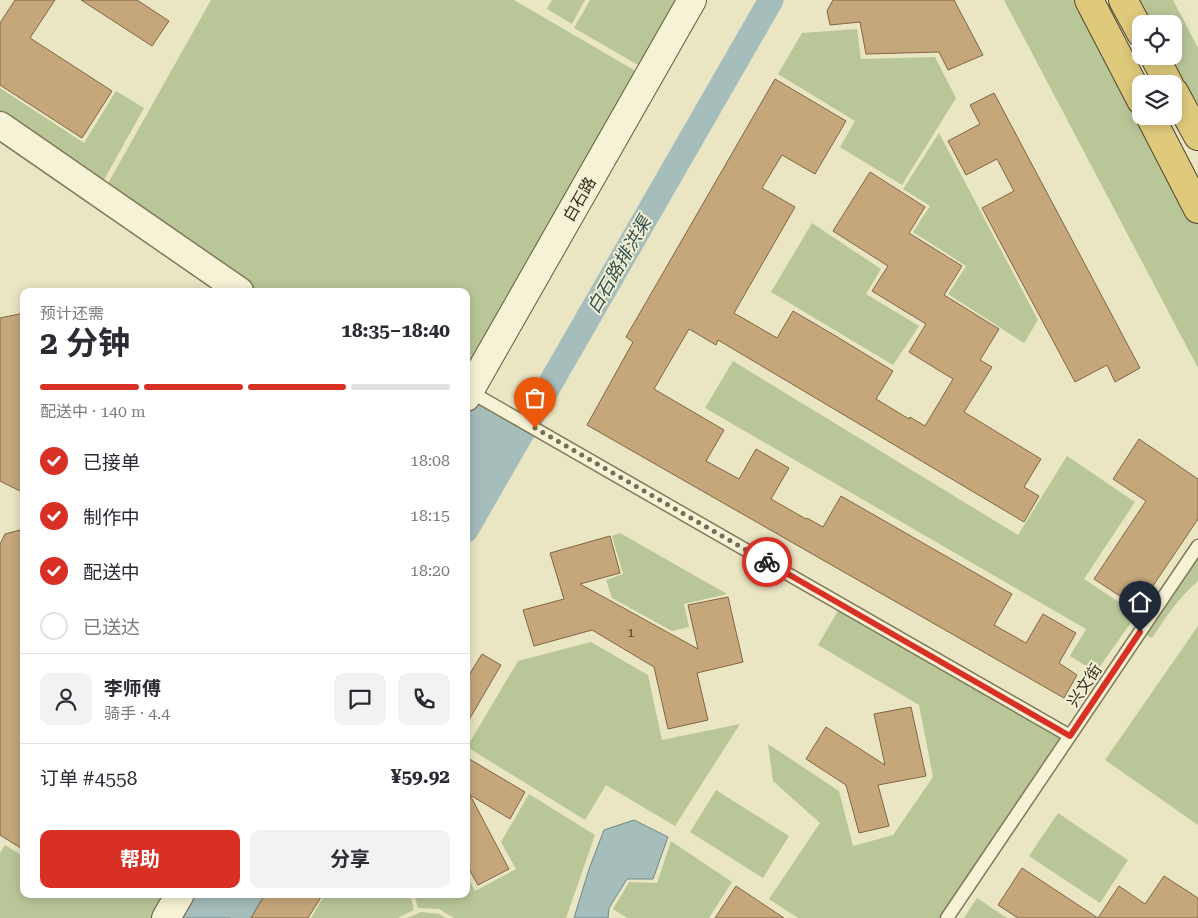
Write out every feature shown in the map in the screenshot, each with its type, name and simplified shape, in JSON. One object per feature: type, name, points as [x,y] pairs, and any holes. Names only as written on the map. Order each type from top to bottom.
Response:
[{"type":"highway","points":[[1089,0],[1132,83]]},
{"type":"highway","points":[[1124,0],[1132,15]]},
{"type":"highway","points":[[1182,107],[1198,136]]},
{"type":"highway","points":[[1155,125],[1198,209]]},
{"type":"main road","name":"白石路","points":[[473,396],[692,0]]},
{"type":"main road","points":[[166,918],[178,898]]},
{"type":"street","points":[[0,125],[236,288]]},
{"type":"lane","points":[[473,396],[552,438],[1070,736]]},
{"type":"lane","name":"兴文街","points":[[947,918],[1198,546]]},
{"type":"green space","points":[[211,0],[514,0],[646,77],[470,389],[470,288],[239,288],[102,194]]},
{"type":"green space","points":[[552,0],[585,0],[572,24],[547,9]]},
{"type":"green space","points":[[590,0],[685,0],[645,69],[574,28]]},
{"type":"green space","points":[[1004,0],[1085,0],[1132,90],[1132,125],[1150,125],[1198,217],[1198,368]]},
{"type":"green space","points":[[1128,0],[1173,0],[1181,15],[1136,15]]},
{"type":"green space","points":[[1182,17],[1198,48],[1198,136],[1182,105],[1182,75],[1167,75],[1162,65],[1182,65]]},
{"type":"green space","points":[[857,29],[861,59],[935,57],[956,98],[902,185],[840,147],[855,121],[778,74],[802,33]]},
{"type":"green space","points":[[0,88],[84,143],[116,91],[144,108],[100,187],[0,118]]},
{"type":"green space","points":[[939,133],[1038,320],[1024,343],[948,294],[966,266],[913,232],[930,206],[903,189]]},
{"type":"green space","points":[[812,223],[881,269],[866,294],[919,326],[893,365],[771,292]]},
{"type":"green space","points":[[733,361],[1018,535],[1067,456],[1135,502],[1084,579],[1137,614],[1096,672],[1070,656],[1086,629],[705,408]]},
{"type":"green space","points":[[620,533],[727,594],[684,604],[689,627],[672,631],[612,598],[606,580],[623,574],[612,536]]},
{"type":"green space","points":[[1198,556],[1198,581],[1178,601],[1152,638],[1144,634]]},
{"type":"green space","points":[[839,609],[1062,739],[940,918],[798,918],[769,899],[820,823],[773,781],[768,744],[839,791],[853,846],[893,835],[933,777],[919,705],[818,645]]},
{"type":"green space","points":[[1198,626],[1198,825],[1105,760]]},
{"type":"green space","points":[[591,642],[648,675],[662,740],[740,724],[675,826],[606,785],[585,820],[470,749],[470,742],[518,661]]},
{"type":"green space","points":[[716,790],[789,836],[763,878],[690,832]]},
{"type":"green space","points":[[529,794],[595,835],[566,918],[454,918],[439,909],[418,908],[415,898],[470,898],[470,882],[475,891],[516,869],[501,842]]},
{"type":"green space","points":[[1058,813],[1128,860],[1100,903],[1029,856]]},
{"type":"green space","points":[[671,841],[732,882],[709,918],[627,918],[613,909],[629,882],[657,883]]},
{"type":"green space","points":[[5,845],[20,854],[20,898],[164,898],[152,918],[0,918],[0,853]]},
{"type":"green space","points":[[323,898],[411,898],[414,910],[398,918],[311,918]]},
{"type":"green space","points":[[977,898],[1007,918],[964,918]]},
{"type":"green space","points":[[421,912],[439,914],[446,918],[407,918]]},
{"type":"water","points":[[470,400],[526,424],[470,521]]},
{"type":"water","points":[[634,820],[668,837],[653,879],[627,879],[609,908],[608,918],[574,918],[589,869],[604,830]]},
{"type":"water","points":[[179,898],[254,898],[242,918],[167,918]]},
{"type":"building","points":[[15,0],[55,0],[30,38],[112,91],[82,138],[0,85],[0,23]]},
{"type":"building","points":[[81,0],[137,0],[169,21],[152,46]]},
{"type":"building","points":[[833,0],[954,0],[983,55],[948,70],[939,52],[866,54],[860,22],[830,25],[827,11]]},
{"type":"building","points":[[775,79],[846,121],[815,174],[782,155],[762,188],[795,207],[734,313],[777,338],[793,311],[834,335],[893,371],[876,399],[909,419],[910,417],[925,426],[953,379],[909,352],[926,324],[872,291],[888,266],[833,231],[870,172],[925,207],[909,233],[962,266],[944,295],[999,329],[980,360],[992,367],[964,412],[1041,459],[1024,487],[1039,496],[1024,522],[718,340],[716,345],[689,329],[654,389],[724,430],[706,461],[739,479],[756,449],[789,468],[771,499],[823,527],[841,496],[1012,594],[994,625],[1026,643],[1043,614],[1076,633],[1059,663],[1077,675],[1064,698],[587,425],[633,342],[626,337]]},
{"type":"building","points":[[994,93],[1140,368],[1115,382],[1107,365],[1075,382],[982,208],[1014,191],[997,159],[966,175],[948,141],[980,124],[970,105]]},
{"type":"building","points":[[20,314],[20,491],[0,481],[0,318]]},
{"type":"building","points":[[1139,439],[1198,479],[1198,519],[1138,608],[1094,579],[1146,501],[1113,479]]},
{"type":"building","points":[[20,530],[20,848],[0,835],[0,544],[5,534]]},
{"type":"building","points":[[610,536],[620,573],[580,584],[698,649],[688,605],[728,597],[743,662],[697,673],[708,720],[668,729],[654,667],[592,630],[534,646],[523,610],[564,599],[550,553]]},
{"type":"building","points":[[482,654],[501,665],[470,718],[470,674]]},
{"type":"building","points":[[911,707],[926,776],[878,785],[889,826],[859,833],[846,785],[806,759],[826,727],[885,765],[874,714]]},
{"type":"building","points":[[470,759],[525,792],[510,819],[470,795]]},
{"type":"building","points":[[470,795],[509,869],[478,885],[470,871]]},
{"type":"building","points":[[1022,868],[1098,918],[1018,918],[998,905]]},
{"type":"building","points":[[1164,876],[1198,898],[1198,918],[1098,918],[1119,886],[1145,904]]},
{"type":"building","points":[[736,886],[784,918],[715,918]]},
{"type":"building","points":[[263,898],[320,898],[308,918],[251,918]]},
{"type":"waterway","name":"白石路排洪渠","points":[[470,523],[771,0]]},
{"type":"waterway","name":"白石路排洪渠","points":[[243,918],[255,898]]},
{"type":"way so far","points":[[535,428],[767,562]]},
{"type":"route","points":[[767,562],[1070,736],[1140,632]]}]
